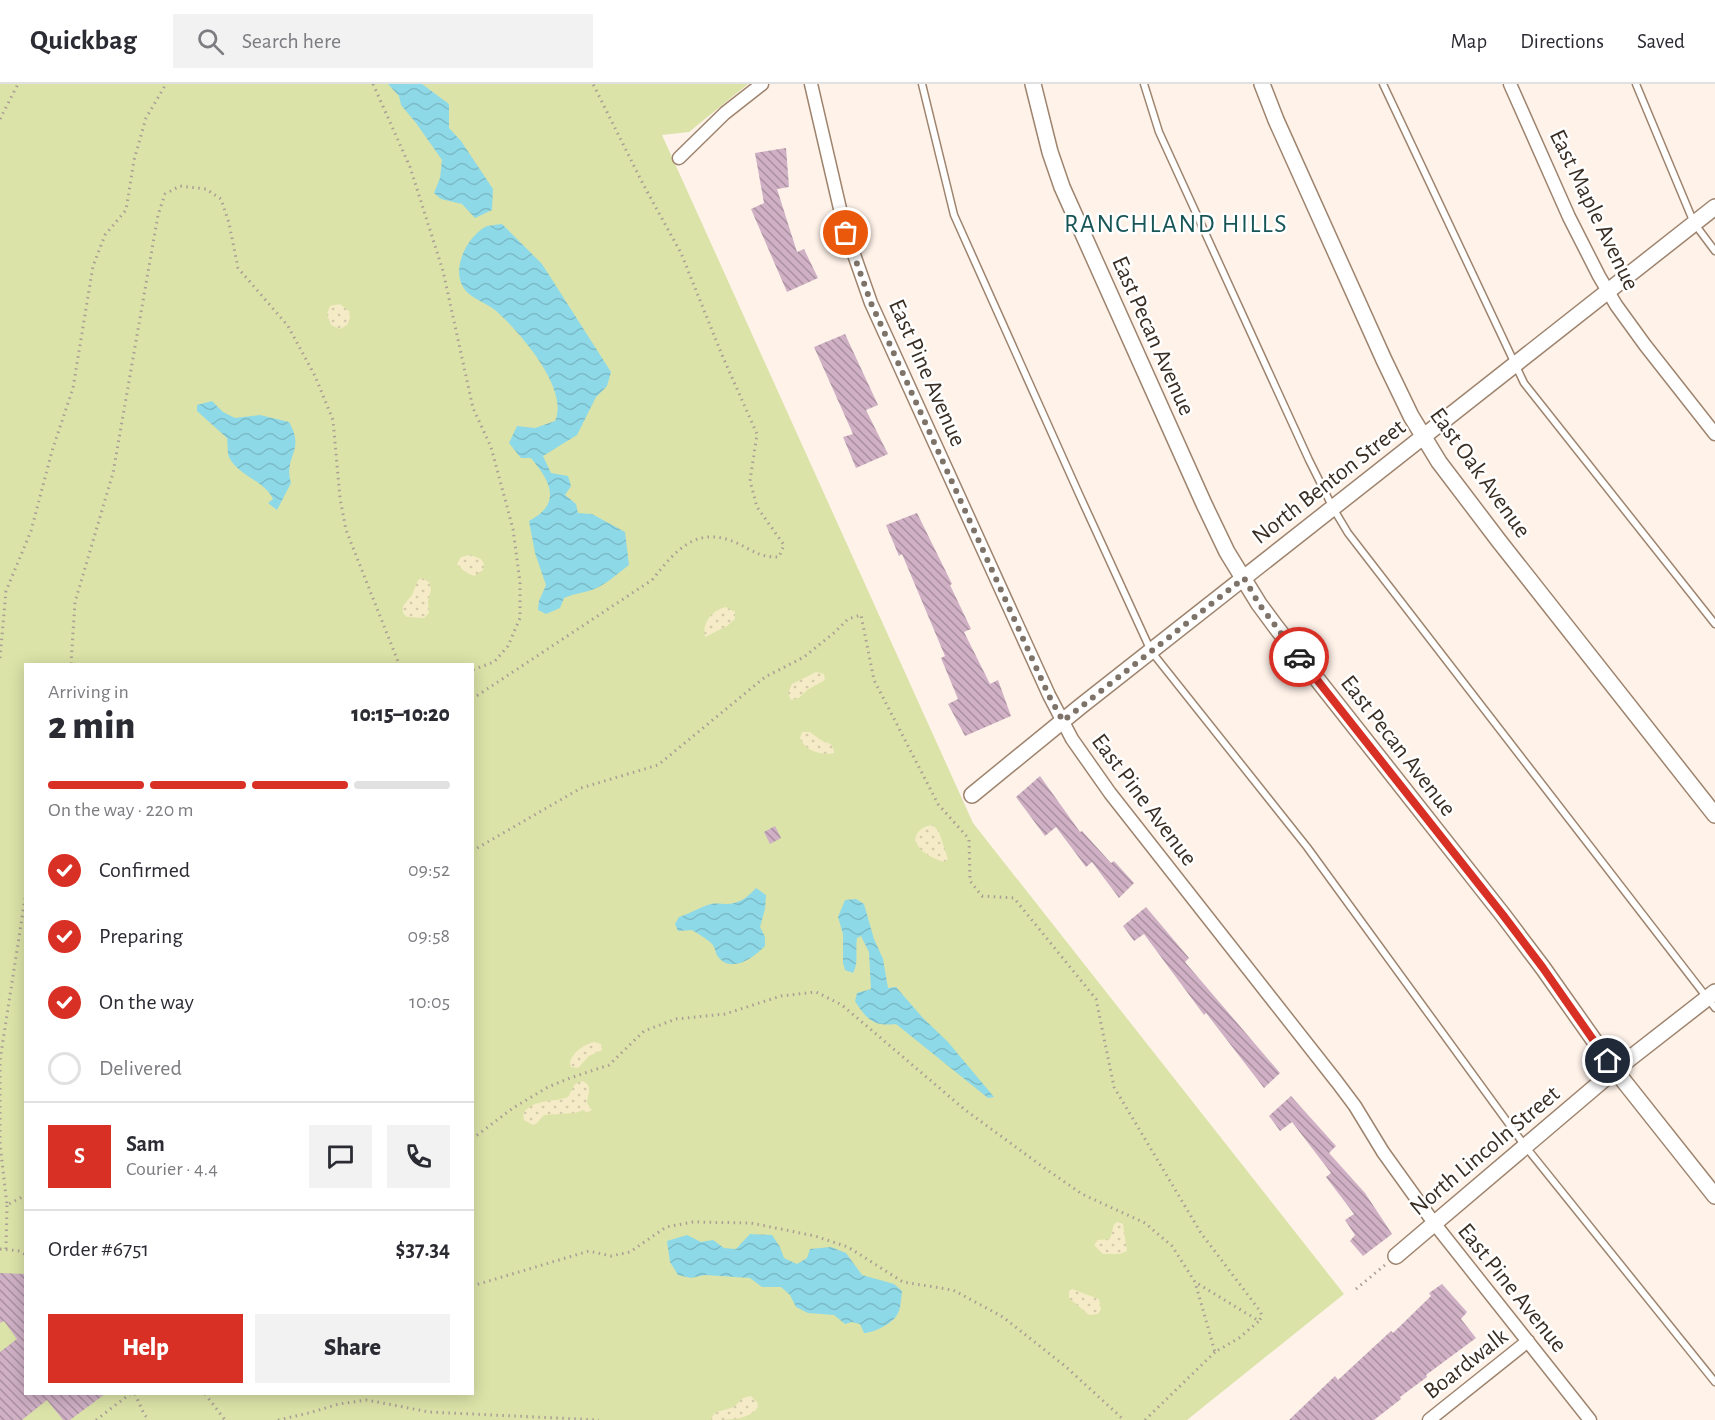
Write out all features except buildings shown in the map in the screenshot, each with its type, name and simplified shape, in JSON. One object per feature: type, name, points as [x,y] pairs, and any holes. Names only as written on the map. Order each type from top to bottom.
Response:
[{"type":"street","points":[[679,158],[725,113],[762,84]]},
{"type":"street","name":"East Pine Avenue","points":[[811,84],[844,226],[871,303],[1049,696],[1072,739],[1110,793],[1355,1106],[1383,1152],[1434,1223],[1590,1420]]},
{"type":"street","name":"East Pecan Avenue","points":[[1033,84],[1050,152],[1073,214],[1227,552],[1259,604],[1299,658],[1539,963],[1616,1070],[1715,1196]]},
{"type":"street","name":"East Oak Avenue","points":[[1262,84],[1376,343],[1411,416],[1424,437],[1471,506],[1715,815]]},
{"type":"street","name":"East Maple Avenue","points":[[1510,84],[1576,232],[1608,291],[1645,345],[1715,434]]},
{"type":"street","name":"North Benton Street","points":[[972,795],[1151,651],[1715,207]]},
{"type":"street","name":"North Lincoln Street","points":[[1396,1256],[1616,1070],[1712,1000]]},
{"type":"street","name":"Boardwalk","points":[[1434,1419],[1528,1341]]},
{"type":"lane","points":[[922,84],[954,215],[1078,494],[1151,651],[1307,847],[1525,1146],[1715,1382]]},
{"type":"lane","points":[[1144,84],[1159,132],[1300,440],[1333,508],[1348,533],[1712,1000]]},
{"type":"lane","points":[[1383,84],[1524,383],[1715,624]]},
{"type":"lane","points":[[1636,84],[1694,223],[1715,251]]},
{"type":"path","points":[[0,119],[18,84]]},
{"type":"path","points":[[0,658],[6,591],[31,531],[52,451],[73,388],[93,266],[105,235],[126,210],[134,160],[146,118],[166,84]]},
{"type":"path","points":[[373,84],[410,167],[443,271],[473,408],[491,447],[513,529],[520,582],[520,618],[508,646],[494,662],[474,669]]},
{"type":"path","points":[[474,698],[652,580],[668,561],[694,538],[714,537],[736,543],[765,557],[779,557],[784,545],[757,507],[750,481],[757,434],[722,356],[681,253],[643,184],[593,84]]},
{"type":"path","points":[[71,663],[75,602],[112,473],[158,215],[165,194],[180,186],[206,189],[221,199],[229,223],[238,268],[288,326],[315,376],[333,420],[340,498],[346,531],[399,663]]},
{"type":"path","points":[[474,850],[581,788],[658,765],[765,677],[804,657],[848,619],[861,615],[874,680],[938,804],[969,839],[970,881],[982,896],[1014,898],[1096,999],[1114,1087],[1201,1233],[1262,1316],[1259,1322],[1239,1338],[1215,1352],[1145,1420]]},
{"type":"path","points":[[6,1249],[7,1205],[0,1144],[0,1060],[24,905]]},
{"type":"path","points":[[474,1138],[513,1108],[548,1088],[609,1065],[644,1031],[676,1019],[725,1014],[781,996],[816,992],[842,1005],[964,1109],[1043,1167],[1082,1194],[1145,1223],[1172,1246],[1195,1282],[1215,1352]]},
{"type":"path","points":[[7,1205],[24,1196]]},
{"type":"path","points":[[474,1285],[589,1251],[611,1256],[630,1252],[666,1227],[693,1222],[752,1223],[815,1236],[848,1247],[903,1282],[953,1290],[1003,1317],[1065,1366],[1124,1420]]},
{"type":"path","points":[[0,1249],[20,1251],[24,1254]]},
{"type":"path","points":[[1356,1289],[1396,1256]]},
{"type":"path","points":[[1195,1282],[1259,1322]]},
{"type":"path","points":[[96,1420],[129,1395]]},
{"type":"path","points":[[135,1395],[149,1420]]},
{"type":"path","points":[[206,1395],[225,1420]]},
{"type":"path","points":[[278,1420],[339,1404],[367,1400],[429,1412],[600,1420]]},
{"type":"green space","points":[[0,84],[748,84],[689,132],[662,135],[973,823],[1344,1294],[1187,1420],[0,1420]]},
{"type":"sand","points":[[340,304],[349,311],[350,318],[347,325],[340,329],[331,325],[327,314],[330,306]]},
{"type":"sand","points":[[470,555],[481,559],[484,564],[483,570],[474,576],[465,572],[457,564],[461,557]]},
{"type":"sand","points":[[422,578],[429,582],[431,590],[428,601],[429,613],[424,618],[407,617],[403,613],[403,606],[412,595],[418,580]]},
{"type":"sand","points":[[726,607],[735,612],[735,619],[727,626],[705,637],[705,626],[709,618],[716,611]]},
{"type":"sand","points":[[816,672],[824,674],[825,680],[807,690],[799,698],[791,700],[788,693],[792,684]]},
{"type":"sand","points":[[802,732],[810,732],[831,745],[834,753],[824,754],[810,749],[800,738]]},
{"type":"sand","points":[[933,825],[939,832],[948,859],[944,862],[923,851],[915,840],[921,829]]},
{"type":"sand","points":[[594,1042],[601,1044],[602,1050],[589,1056],[578,1068],[571,1067],[571,1060],[575,1053]]},
{"type":"sand","points":[[582,1081],[589,1087],[587,1103],[592,1110],[586,1113],[584,1110],[575,1113],[544,1115],[533,1125],[524,1120],[523,1113],[528,1108],[538,1103],[568,1097],[575,1084]]},
{"type":"sand","points":[[1118,1222],[1123,1224],[1127,1251],[1120,1254],[1103,1254],[1094,1245],[1098,1240],[1110,1239],[1114,1224]]},
{"type":"sand","points":[[1072,1289],[1099,1299],[1101,1309],[1098,1314],[1089,1315],[1069,1298],[1069,1291]]},
{"type":"sand","points":[[751,1396],[757,1402],[758,1407],[750,1415],[711,1420],[717,1412],[733,1407]]},
{"type":"water","points":[[388,84],[422,84],[449,104],[449,128],[461,141],[493,189],[492,210],[475,218],[462,204],[441,199],[434,193],[440,178],[442,160],[401,105],[399,96]]},
{"type":"water","points":[[502,224],[542,264],[611,372],[607,386],[596,397],[577,435],[543,456],[551,473],[568,476],[571,486],[565,495],[576,504],[578,513],[592,514],[625,532],[629,565],[597,588],[564,598],[560,608],[546,614],[538,610],[546,585],[535,553],[529,521],[546,507],[550,499],[550,491],[548,483],[531,458],[521,458],[509,443],[517,426],[535,428],[555,421],[558,408],[555,393],[540,361],[517,332],[495,310],[465,290],[459,274],[466,247],[478,232],[491,225]]},
{"type":"water","points":[[212,401],[223,412],[235,418],[260,415],[289,422],[295,440],[289,474],[291,483],[277,510],[268,503],[273,499],[269,493],[233,464],[228,455],[227,438],[197,411],[197,405]]},
{"type":"water","points":[[756,888],[766,895],[760,927],[765,937],[765,946],[750,958],[738,964],[726,963],[718,957],[713,945],[692,930],[678,931],[675,924],[679,917],[711,904],[731,904],[739,901]]},
{"type":"water","points":[[856,899],[864,904],[874,939],[883,959],[888,988],[896,987],[948,1042],[994,1097],[988,1098],[896,1024],[876,1023],[859,1007],[855,1001],[857,993],[871,989],[869,952],[861,936],[857,938],[855,969],[853,973],[845,970],[843,934],[838,917],[845,900]]},
{"type":"water","points":[[750,1234],[772,1235],[784,1258],[797,1264],[807,1258],[810,1249],[831,1247],[846,1253],[862,1275],[894,1284],[902,1291],[898,1313],[887,1325],[864,1333],[860,1324],[852,1322],[845,1324],[834,1315],[808,1313],[796,1307],[790,1295],[781,1287],[762,1287],[750,1278],[705,1275],[691,1278],[678,1275],[670,1262],[667,1241],[687,1235],[701,1242],[713,1240],[724,1248],[736,1249]]},
{"type":"way so far","points":[[846,233],[871,303],[1049,696],[1063,721],[1244,578],[1259,604],[1299,657]]},
{"type":"district","name":"RANCHLAND HILLS","points":[[1176,224]]},
{"type":"route","points":[[1299,657],[1503,915],[1608,1061]]}]
